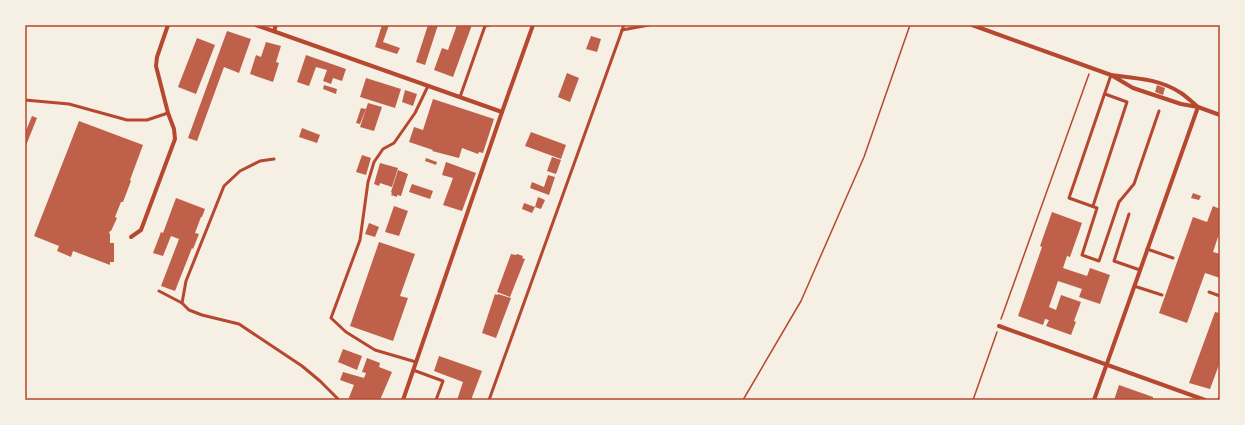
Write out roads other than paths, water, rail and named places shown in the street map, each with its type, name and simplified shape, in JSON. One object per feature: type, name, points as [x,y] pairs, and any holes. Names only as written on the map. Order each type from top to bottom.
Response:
[{"type":"street","points":[[131,237],[141,230],[176,139],[156,66],[157,57],[168,25]]},
{"type":"street","points":[[256,25],[502,112]]},
{"type":"street","points":[[274,31],[276,25]]},
{"type":"street","points":[[403,400],[533,25]]},
{"type":"street","points":[[972,25],[1111,75],[1133,88],[1220,115]]},
{"type":"street","points":[[1111,75],[1143,79],[1169,86],[1181,93],[1198,107]]},
{"type":"street","points":[[1094,400],[1198,107]]},
{"type":"street","points":[[999,326],[1204,400]]},
{"type":"lane","points":[[460,97],[485,26],[490,25]]},
{"type":"lane","points":[[489,400],[624,25]]},
{"type":"lane","points":[[622,30],[649,25]]},
{"type":"lane","points":[[1111,75],[1069,198],[1097,208],[1082,255],[1099,261],[1119,202],[1134,184],[1158,111]]},
{"type":"lane","points":[[416,362],[375,350],[346,332],[331,318],[360,240],[368,182],[374,162],[384,149],[394,143],[415,113],[428,86]]},
{"type":"lane","points":[[1093,206],[1126,102],[1105,94]]},
{"type":"lane","points":[[25,100],[69,104],[127,120],[147,120],[168,114]]},
{"type":"lane","points":[[182,303],[186,281],[224,186],[240,171],[260,161],[274,159]]},
{"type":"lane","points":[[1129,214],[1114,261],[1140,270]]},
{"type":"lane","points":[[1147,249],[1173,258]]},
{"type":"lane","points":[[1134,286],[1162,295]]},
{"type":"lane","points":[[159,291],[182,303],[189,310],[202,315],[239,324],[302,366],[339,400]]},
{"type":"lane","points":[[1209,292],[1220,296]]},
{"type":"lane","points":[[413,370],[443,381],[436,400]]}]
